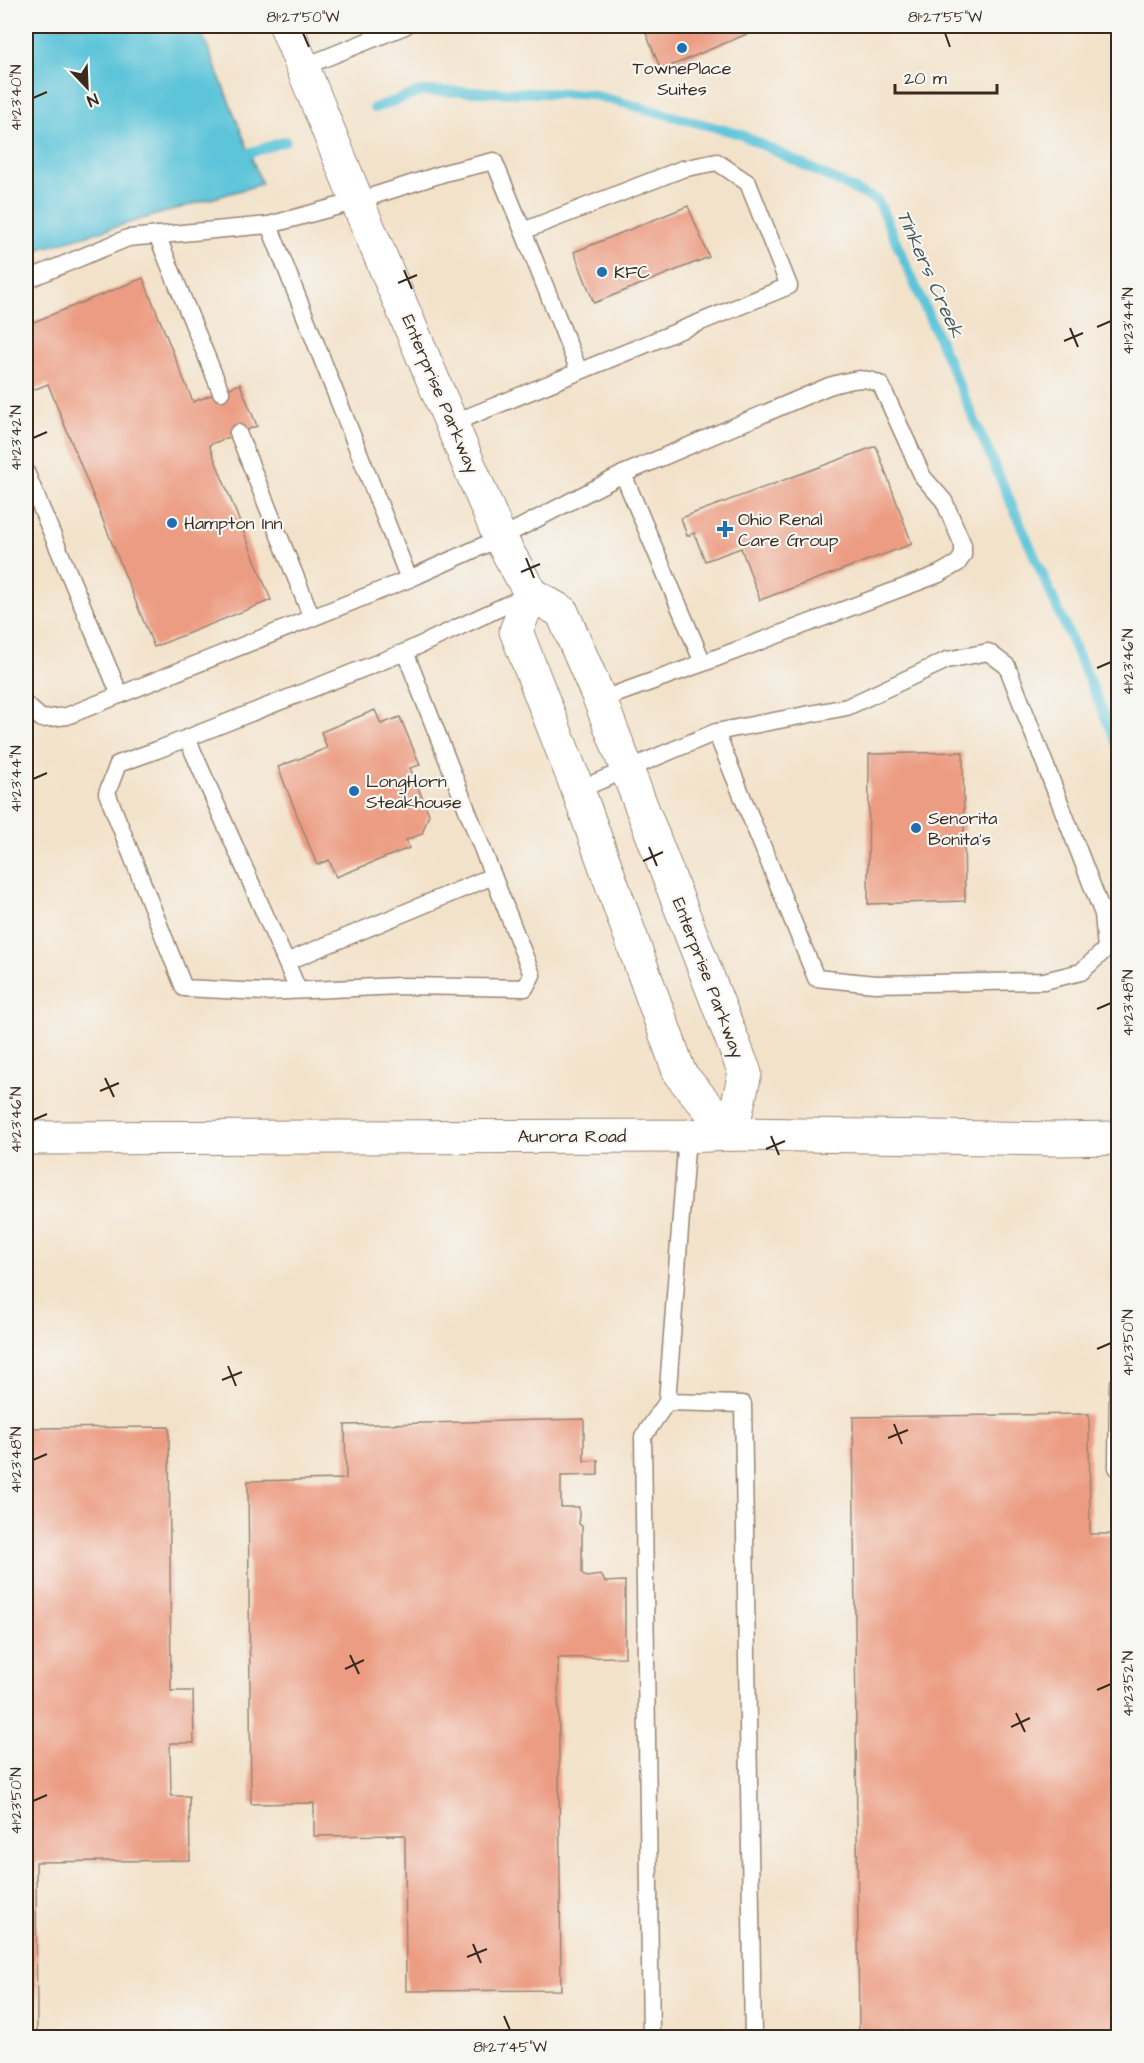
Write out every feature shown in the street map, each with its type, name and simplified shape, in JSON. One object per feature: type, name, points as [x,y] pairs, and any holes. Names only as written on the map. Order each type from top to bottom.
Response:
[{"type":"street","name":"Enterprise Parkway","points":[[286,26],[357,201],[500,538],[531,594],[562,612],[600,700],[745,1073],[731,1134]]},
{"type":"street","points":[[531,594],[516,631],[578,790],[680,1074],[731,1134]]},
{"type":"street","name":"Aurora Road","points":[[26,1138],[731,1134],[1119,1138]]},
{"type":"lane","points":[[303,67],[405,26]]},
{"type":"lane","points":[[26,280],[128,238],[269,225],[357,201],[448,172],[494,161],[579,371]]},
{"type":"lane","points":[[453,423],[789,286],[748,183],[717,162],[682,169],[523,231]]},
{"type":"lane","points":[[269,225],[409,579]]},
{"type":"lane","points":[[157,236],[221,392]]},
{"type":"lane","points":[[26,705],[42,719],[67,716],[409,579],[500,538],[623,474],[830,386],[861,378],[881,385],[923,477],[944,501],[963,545],[963,555],[958,563],[939,574],[600,700]]},
{"type":"lane","points":[[238,433],[312,618]]},
{"type":"lane","points":[[26,472],[120,695]]},
{"type":"lane","points":[[623,474],[703,663]]},
{"type":"lane","points":[[405,652],[532,975],[525,988],[400,986],[265,992],[184,988],[107,793],[118,764],[405,652],[531,594]]},
{"type":"lane","points":[[578,790],[716,732],[847,707],[947,660],[988,652],[1007,666],[1016,687],[1103,915],[1106,950],[1081,972],[1044,981],[875,984],[816,978],[716,732]]},
{"type":"lane","points":[[187,738],[298,990]]},
{"type":"lane","points":[[286,962],[493,876]]},
{"type":"lane","points":[[651,2037],[643,1437],[667,1402],[687,1136]]},
{"type":"lane","points":[[1118,1467],[1119,1385]]},
{"type":"lane","points":[[667,1402],[743,1404],[753,2037]]},
{"type":"water","points":[[26,26],[199,26],[262,184],[26,253]]},
{"type":"building","name":"TownePlace Suites","points":[[643,26],[766,26],[661,70]]},
{"type":"building","points":[[688,206],[709,257],[594,303],[574,252]]},
{"type":"building","name":"Hampton Inn","points":[[143,278],[193,402],[240,384],[257,426],[209,445],[271,600],[154,647],[48,384],[26,393],[26,325]]},
{"type":"building","points":[[876,446],[912,544],[760,600],[741,548],[705,561],[694,533],[687,536],[681,518]]},
{"type":"building","name":"LongHorn Steakhouse","points":[[375,710],[381,724],[400,717],[420,765],[410,768],[429,814],[422,834],[406,840],[409,848],[336,877],[329,860],[317,865],[278,767],[327,748],[321,732]]},
{"type":"building","name":"Senorita Bonita's","points":[[963,752],[965,901],[868,904],[869,754]]},
{"type":"building","points":[[1089,1414],[1090,1534],[1118,1534],[1118,2038],[859,2038],[853,1417]]},
{"type":"building","points":[[584,1419],[584,1461],[598,1460],[598,1475],[561,1476],[561,1507],[579,1507],[579,1524],[582,1526],[582,1573],[587,1577],[600,1575],[605,1582],[625,1581],[625,1657],[558,1658],[561,1990],[406,1991],[405,1835],[314,1836],[314,1803],[251,1804],[248,1481],[346,1479],[345,1425]]},
{"type":"building","points":[[169,1427],[171,1691],[193,1691],[194,1743],[170,1743],[171,1796],[189,1796],[190,1860],[36,1862],[37,2038],[26,2038],[26,1428]]},
{"type":"waterway","name":"Tinkers Creek","points":[[374,108],[423,91],[589,94],[740,134],[878,201],[1118,746]]},
{"type":"waterway","name":"Tinkers Creek","points":[[236,158],[285,141]]},
{"type":"place","name":"TownePlace Suites","points":[[682,48]]},
{"type":"place","name":"KFC","points":[[602,272]]},
{"type":"place","name":"Hampton Inn","points":[[172,523]]},
{"type":"place","name":"Ohio Renal Care Group","points":[[725,529]]},
{"type":"place","name":"LongHorn Steakhouse","points":[[354,791]]},
{"type":"place","name":"Senorita Bonita's","points":[[916,828]]}]
